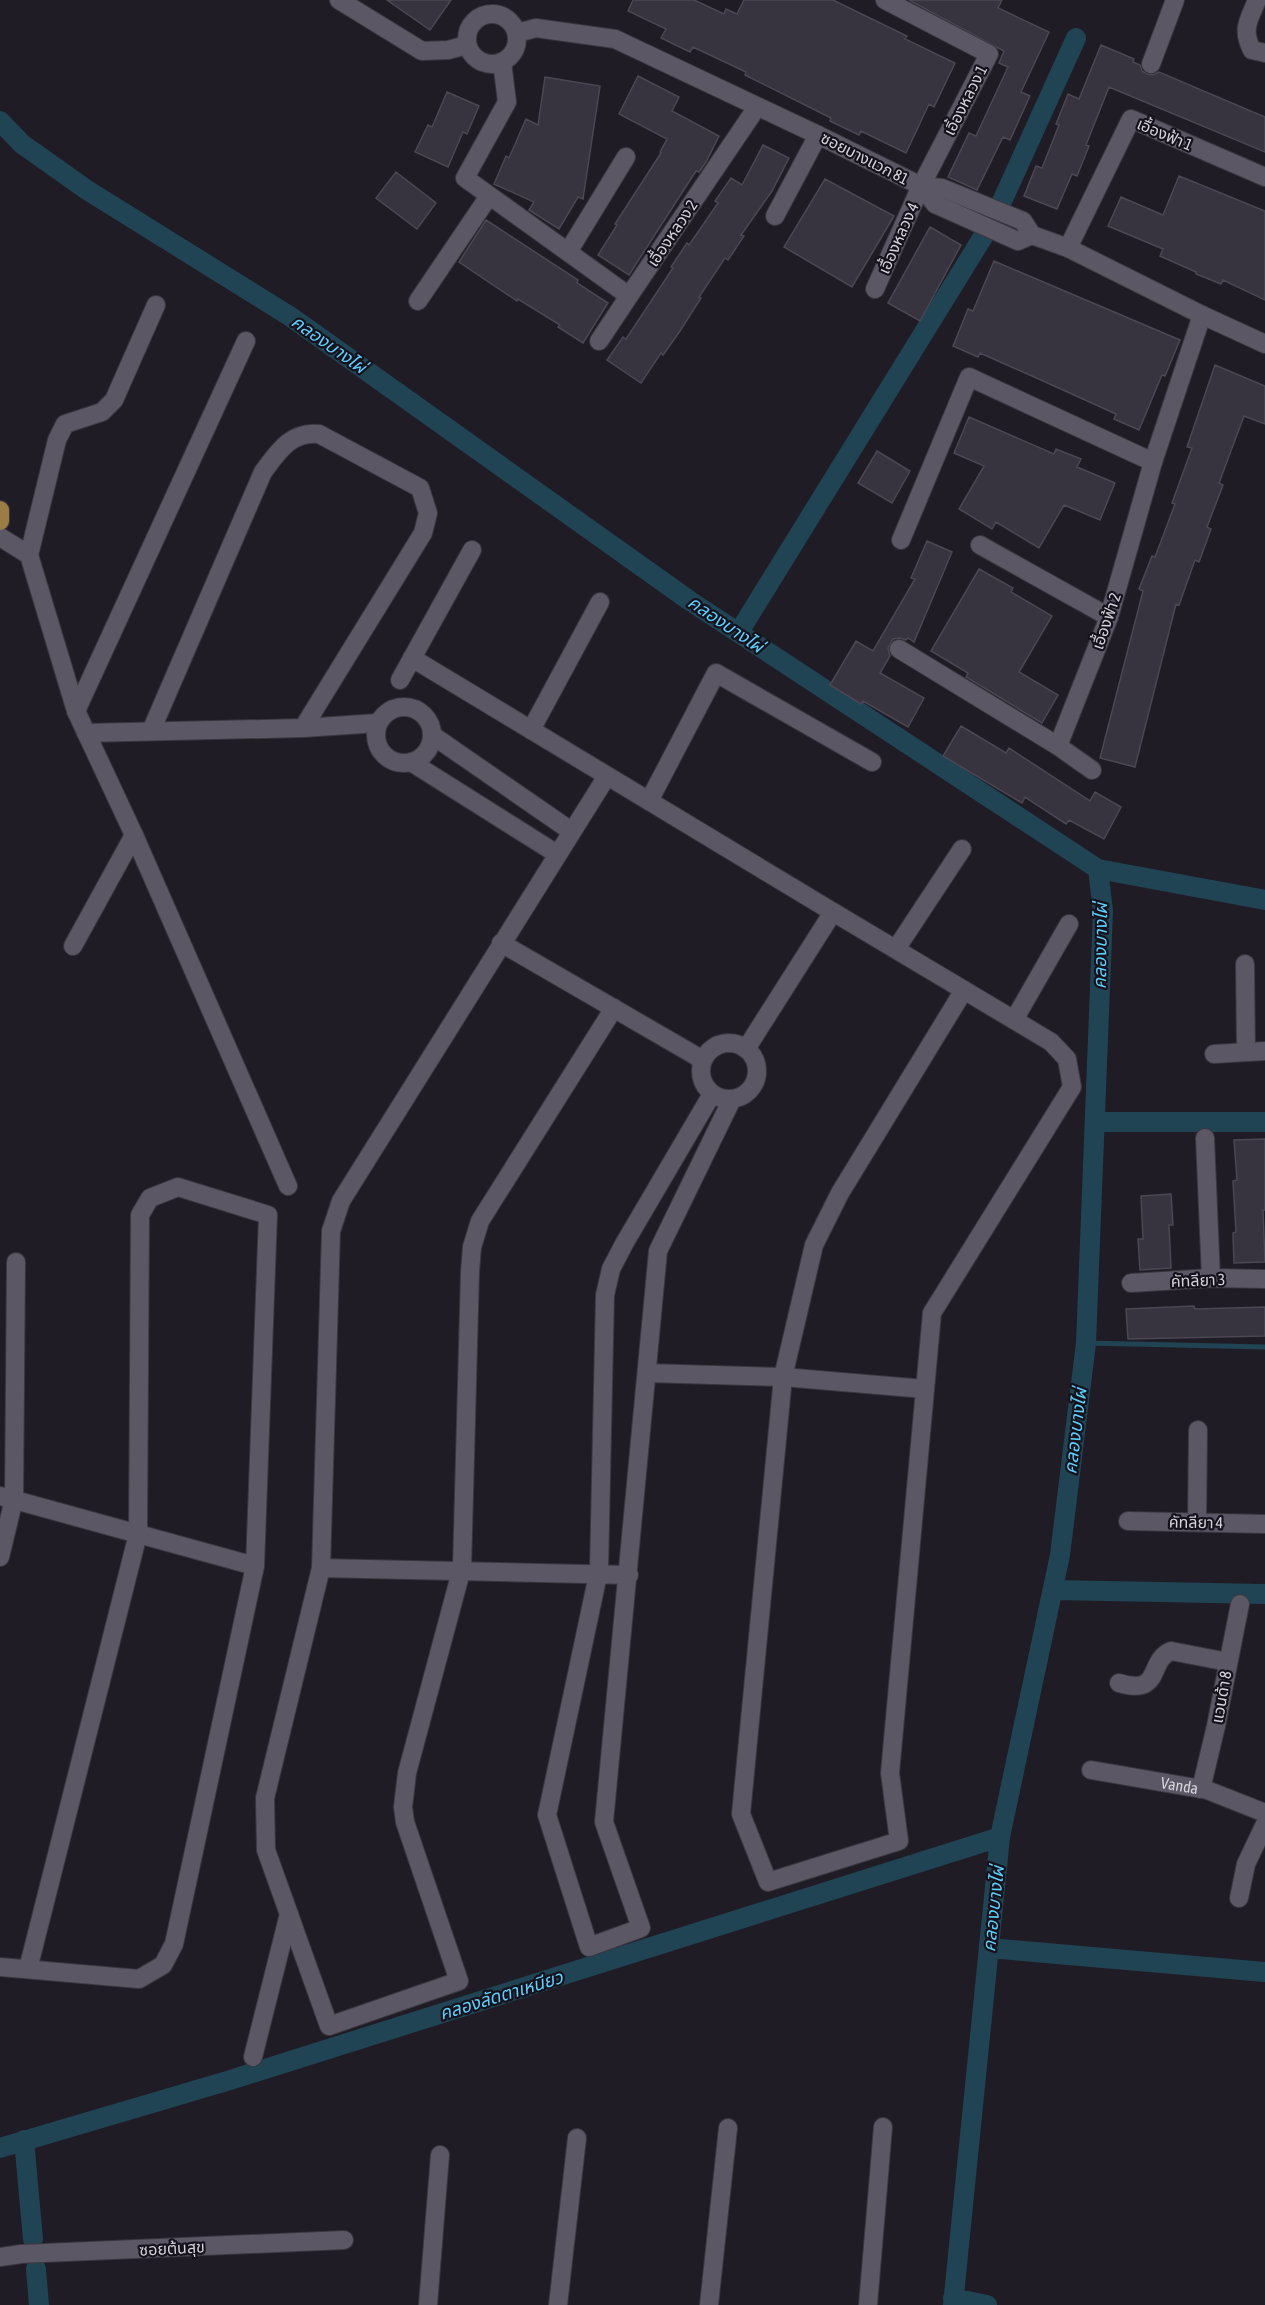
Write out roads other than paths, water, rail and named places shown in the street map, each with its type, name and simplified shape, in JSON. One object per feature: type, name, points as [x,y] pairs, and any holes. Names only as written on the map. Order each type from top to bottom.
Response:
[{"type":"main road","points":[[0,510],[0,521]]},
{"type":"street","points":[[339,0],[422,51],[448,50],[467,45]]},
{"type":"street","name":"เอิ้องหลวง 1","points":[[885,0],[989,54],[921,186]]},
{"type":"street","points":[[1151,64],[1175,0]]},
{"type":"street","points":[[1257,0],[1246,30],[1246,38],[1252,50],[1265,53]]},
{"type":"street","points":[[485,7],[509,20],[517,33],[514,50],[502,62],[494,64],[477,59],[467,45],[468,29],[485,7]]},
{"type":"street","name":"ซอยบางแวก 81","points":[[517,33],[537,28],[615,39],[921,186]]},
{"type":"street","points":[[502,62],[507,102],[465,178],[629,296]]},
{"type":"street","name":"เอื้องหลวง 2","points":[[598,341],[757,107]]},
{"type":"street","name":"เอื้องฟ้า 1","points":[[1068,248],[1131,119],[1265,177]]},
{"type":"street","points":[[775,216],[818,135]]},
{"type":"street","points":[[568,252],[626,157]]},
{"type":"street","points":[[921,186],[1024,233],[1068,248],[1265,344]]},
{"type":"street","name":"เอื้องหลวง 4","points":[[874,289],[921,186]]},
{"type":"street","points":[[418,301],[489,196]]},
{"type":"street","points":[[156,305],[114,400],[102,412],[65,424],[57,440],[29,555],[76,711],[134,835],[288,1186]]},
{"type":"street","name":"เอื้องฟ้า 2","points":[[1058,746],[1109,617],[1153,462],[1202,315]]},
{"type":"street","points":[[76,711],[246,341]]},
{"type":"street","points":[[901,540],[969,376],[1153,462]]},
{"type":"street","points":[[151,731],[264,472],[290,440],[307,433],[319,434],[420,488],[428,513],[423,532],[303,728]]},
{"type":"street","points":[[0,537],[29,555]]},
{"type":"street","points":[[980,545],[1109,617]]},
{"type":"street","points":[[400,680],[472,550]]},
{"type":"street","points":[[531,730],[600,602]]},
{"type":"street","points":[[899,649],[1058,746],[1092,770]]},
{"type":"street","points":[[412,658],[1051,1042],[1067,1059],[1072,1087],[932,1313],[890,1773],[900,1841],[768,1882],[741,1814],[783,1377],[814,1245],[840,1193],[964,990]]},
{"type":"street","points":[[649,801],[716,673],[872,762]]},
{"type":"street","points":[[557,854],[411,762],[393,761],[380,750],[376,741],[378,723],[391,709],[410,707],[418,711],[426,717],[432,735],[571,831]]},
{"type":"street","points":[[86,733],[303,728],[378,723]]},
{"type":"street","points":[[411,762],[426,752],[432,735]]},
{"type":"street","points":[[607,776],[341,1201],[331,1231],[321,1568],[264,1798],[266,1850],[329,2026],[459,1981],[405,1822],[403,1807],[407,1773],[461,1571],[472,1247],[480,1221],[614,1008]]},
{"type":"street","points":[[73,946],[134,835]]},
{"type":"street","points":[[896,949],[962,849]]},
{"type":"street","points":[[746,1049],[833,912]]},
{"type":"street","points":[[1014,1020],[1069,924]]},
{"type":"street","points":[[501,943],[703,1059]]},
{"type":"street","points":[[1245,964],[1246,1052]]},
{"type":"street","points":[[722,1044],[739,1045],[746,1049],[756,1065],[757,1074],[749,1091],[732,1099],[725,1099],[711,1094],[702,1078],[703,1059],[714,1047],[722,1044]]},
{"type":"street","points":[[1214,1054],[1265,1051]]},
{"type":"street","points":[[711,1094],[624,1244],[611,1269],[605,1295],[598,1574],[547,1815],[589,1947],[641,1928],[604,1822],[658,1251],[732,1099]]},
{"type":"street","points":[[1205,1138],[1211,1278]]},
{"type":"street","points":[[0,1967],[139,1979],[163,1965],[174,1944],[255,1566],[268,1215],[178,1187],[150,1198],[140,1215],[138,1534],[28,1969]]},
{"type":"street","points":[[0,1557],[7,1498],[16,1262]]},
{"type":"street","name":"คัทลียา 3","points":[[1131,1283],[1211,1278],[1265,1279]]},
{"type":"street","points":[[647,1373],[783,1377],[925,1389]]},
{"type":"street","points":[[1197,1522],[1198,1430]]},
{"type":"street","points":[[7,1498],[255,1566]]},
{"type":"street","name":"คัทลียา 4","points":[[1128,1521],[1265,1524]]},
{"type":"street","points":[[321,1568],[629,1575]]},
{"type":"street","name":"แวนด้า 8","points":[[1201,1789],[1240,1604]]},
{"type":"street","points":[[1119,1683],[1135,1688],[1148,1683],[1163,1657],[1171,1651],[1228,1662]]},
{"type":"street","name":"Vanda","points":[[1091,1770],[1201,1789],[1265,1813]]},
{"type":"street","points":[[1239,1898],[1246,1864],[1265,1824]]},
{"type":"street","points":[[253,2057],[289,1914]]},
{"type":"street","points":[[868,2305],[883,2127]]},
{"type":"street","points":[[709,2305],[728,2128]]},
{"type":"street","points":[[558,2305],[578,2138]]},
{"type":"street","points":[[428,2305],[440,2155]]},
{"type":"street","name":"ซอยต้นสุข","points":[[0,2258],[21,2254],[344,2240]]},
{"type":"waterway","points":[[739,632],[994,219],[1076,38]]},
{"type":"waterway","name":"คลองบางไผ่","points":[[0,121],[22,144],[87,190],[291,317],[690,601],[1098,869],[1103,911],[1086,1343],[1060,1555],[1000,1837],[953,2305]]},
{"type":"waterway","points":[[1098,869],[1265,900]]},
{"type":"waterway","points":[[1095,1122],[1265,1122]]},
{"type":"waterway","points":[[1086,1343],[1265,1347]]},
{"type":"waterway","points":[[1053,1590],[1265,1594]]},
{"type":"waterway","name":"คลองลัดตาเหนียว","points":[[0,2148],[227,2081],[1000,1837]]},
{"type":"waterway","points":[[989,1948],[1265,1972]]},
{"type":"waterway","points":[[24,2140],[33,2239]]},
{"type":"waterway","points":[[36,2269],[39,2305]]},
{"type":"waterway","points":[[953,2298],[987,2305]]}]
